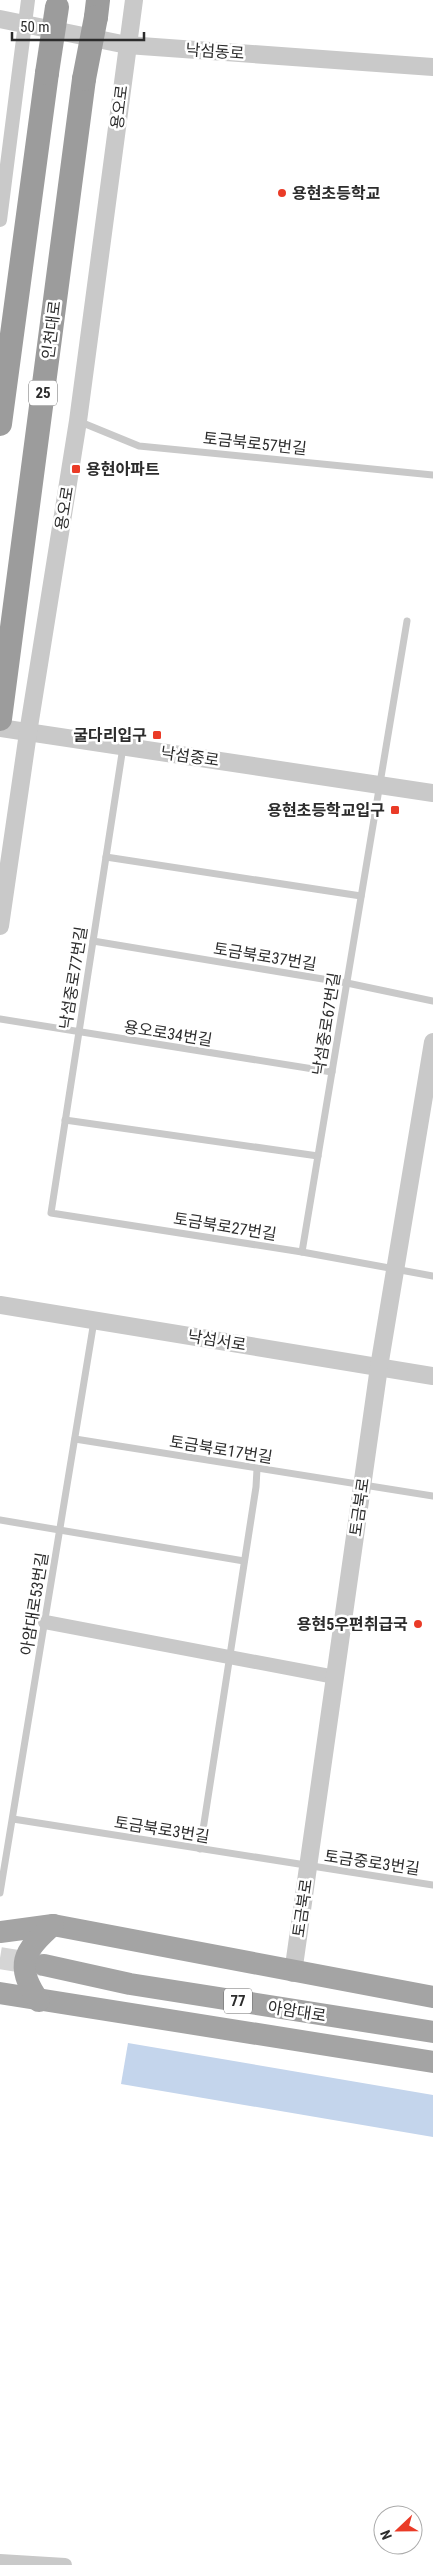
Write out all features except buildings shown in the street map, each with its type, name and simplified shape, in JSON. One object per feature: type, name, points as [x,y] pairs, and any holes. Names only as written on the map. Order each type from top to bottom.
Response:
[{"type":"highway","name":"25","points":[[0,424],[57,4]]},
{"type":"highway","name":"인천대로","points":[[1,718],[84,79],[97,8]]},
{"type":"main road","points":[[39,2001],[27,1985],[23,1969],[26,1954],[35,1941],[54,1925]]},
{"type":"main road","points":[[0,1932],[54,1925],[433,1998]]},
{"type":"main road","name":"아암대로","points":[[44,1965],[130,1984],[433,2032]]},
{"type":"main road","points":[[0,1993],[39,2001],[433,2062]]},
{"type":"street","points":[[0,220],[4,161],[28,0]]},
{"type":"street","name":"용오로","points":[[0,926],[28,733],[78,421],[134,0]]},
{"type":"street","name":"낙섬동로","points":[[0,19],[25,22],[127,44],[433,67]]},
{"type":"street","name":"낙섬중로","points":[[1,718],[28,733],[433,792]]},
{"type":"street","name":"토금북로","points":[[293,1972],[379,1367],[433,1042]]},
{"type":"street","name":"낙섬서로","points":[[0,1305],[433,1376]]},
{"type":"street","points":[[45,1622],[334,1677]]},
{"type":"street","points":[[0,2561],[65,2565]]},
{"type":"lane","name":"토금북로57번길","points":[[78,421],[139,446],[433,475]]},
{"type":"lane","points":[[380,783],[407,621]]},
{"type":"lane","name":"낙섬중로77번길","points":[[51,1213],[123,747]]},
{"type":"lane","name":"낙섬중로67번길","points":[[302,1252],[380,783]]},
{"type":"lane","points":[[106,856],[361,896]]},
{"type":"lane","name":"토금북로37번길","points":[[93,941],[347,983],[433,1001]]},
{"type":"lane","name":"용오로34번길","points":[[0,1019],[332,1072]]},
{"type":"lane","points":[[65,1120],[318,1156]]},
{"type":"lane","name":"토금북로27번길","points":[[51,1213],[302,1252],[433,1276]]},
{"type":"lane","name":"아암대로53번길","points":[[0,1893],[94,1320]]},
{"type":"lane","name":"토금북로17번길","points":[[75,1439],[433,1496]]},
{"type":"lane","points":[[200,1849],[257,1469]]},
{"type":"lane","points":[[0,1520],[244,1561]]},
{"type":"lane","name":"토금북로3번길","points":[[13,1819],[307,1867]]},
{"type":"lane","name":"토금중로3번길","points":[[307,1867],[433,1883]]},
{"type":"water","points":[[128,2043],[433,2095],[433,2137],[121,2084]]},
{"type":"tunnel","points":[[0,1958],[43,1965]]},
{"type":"place","name":"용현초등학교","points":[[282,193]]},
{"type":"place","name":"용현아파트","points":[[76,469]]},
{"type":"place","name":"굴다리입구","points":[[157,735]]},
{"type":"place","name":"용현초등학교입구","points":[[395,810]]},
{"type":"place","name":"용현5우편취급국","points":[[418,1624]]}]
